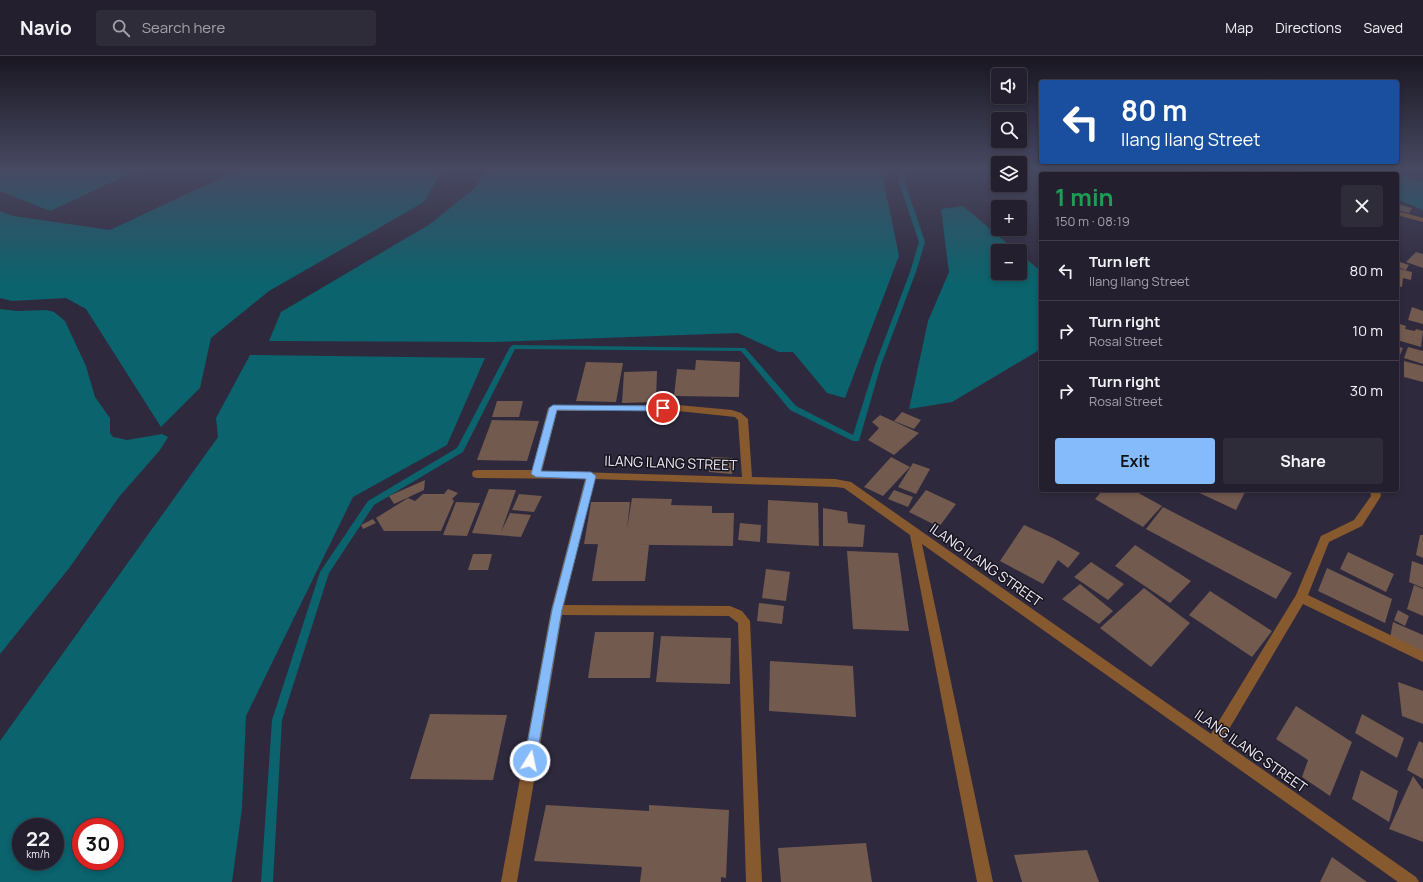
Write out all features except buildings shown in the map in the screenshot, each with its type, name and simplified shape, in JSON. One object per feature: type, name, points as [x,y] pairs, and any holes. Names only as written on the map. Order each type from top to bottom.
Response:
[{"type":"street","points":[[1399,214],[1423,220]]},
{"type":"street","points":[[536,474],[553,408],[678,408],[732,413],[743,419],[747,481]]},
{"type":"street","name":"ILANG ILANG STREET","points":[[477,474],[536,474],[835,483],[847,485],[1411,882]]},
{"type":"street","points":[[509,882],[557,610],[591,476]]},
{"type":"street","points":[[1213,743],[1301,597],[1325,539],[1358,524],[1376,496],[1375,492]]},
{"type":"street","points":[[915,534],[986,882]]},
{"type":"street","points":[[1301,597],[1423,657]]},
{"type":"street","points":[[557,610],[730,611],[738,615],[744,621],[754,882]]},
{"type":"shaded area","points":[[41,208],[57,208],[50,211]]},
{"type":"shaded area","points":[[158,208],[414,208],[269,291],[211,338],[200,388],[161,427],[86,309],[66,298],[12,301],[0,298],[0,211],[13,216],[110,230]]},
{"type":"shaded area","points":[[450,208],[889,208],[899,256],[845,398],[827,393],[793,352],[779,352],[738,333],[494,342],[269,341],[281,312],[430,224]]},
{"type":"shaded area","points":[[965,208],[991,230],[991,236],[998,236],[1008,244],[991,244],[991,280],[1027,280],[1027,260],[1039,269],[1039,350],[952,402],[909,409],[928,321],[949,272],[941,209]]},
{"type":"shaded area","points":[[0,309],[17,311],[46,310],[54,312],[65,321],[86,366],[95,397],[110,418],[110,433],[113,437],[127,440],[162,434],[168,437],[160,450],[119,497],[70,567],[0,654]]},
{"type":"shaded area","points":[[250,355],[485,358],[447,445],[353,497],[246,716],[242,808],[232,882],[0,882],[0,741],[218,437],[216,418]]},
{"type":"waterway","points":[[267,882],[277,720],[325,572],[371,503],[460,450],[513,347],[743,349],[793,408],[856,439],[878,365],[913,272],[922,242],[910,208]]},
{"type":"route","points":[[530,761],[557,610],[591,476],[536,474],[553,408],[663,408]]}]
